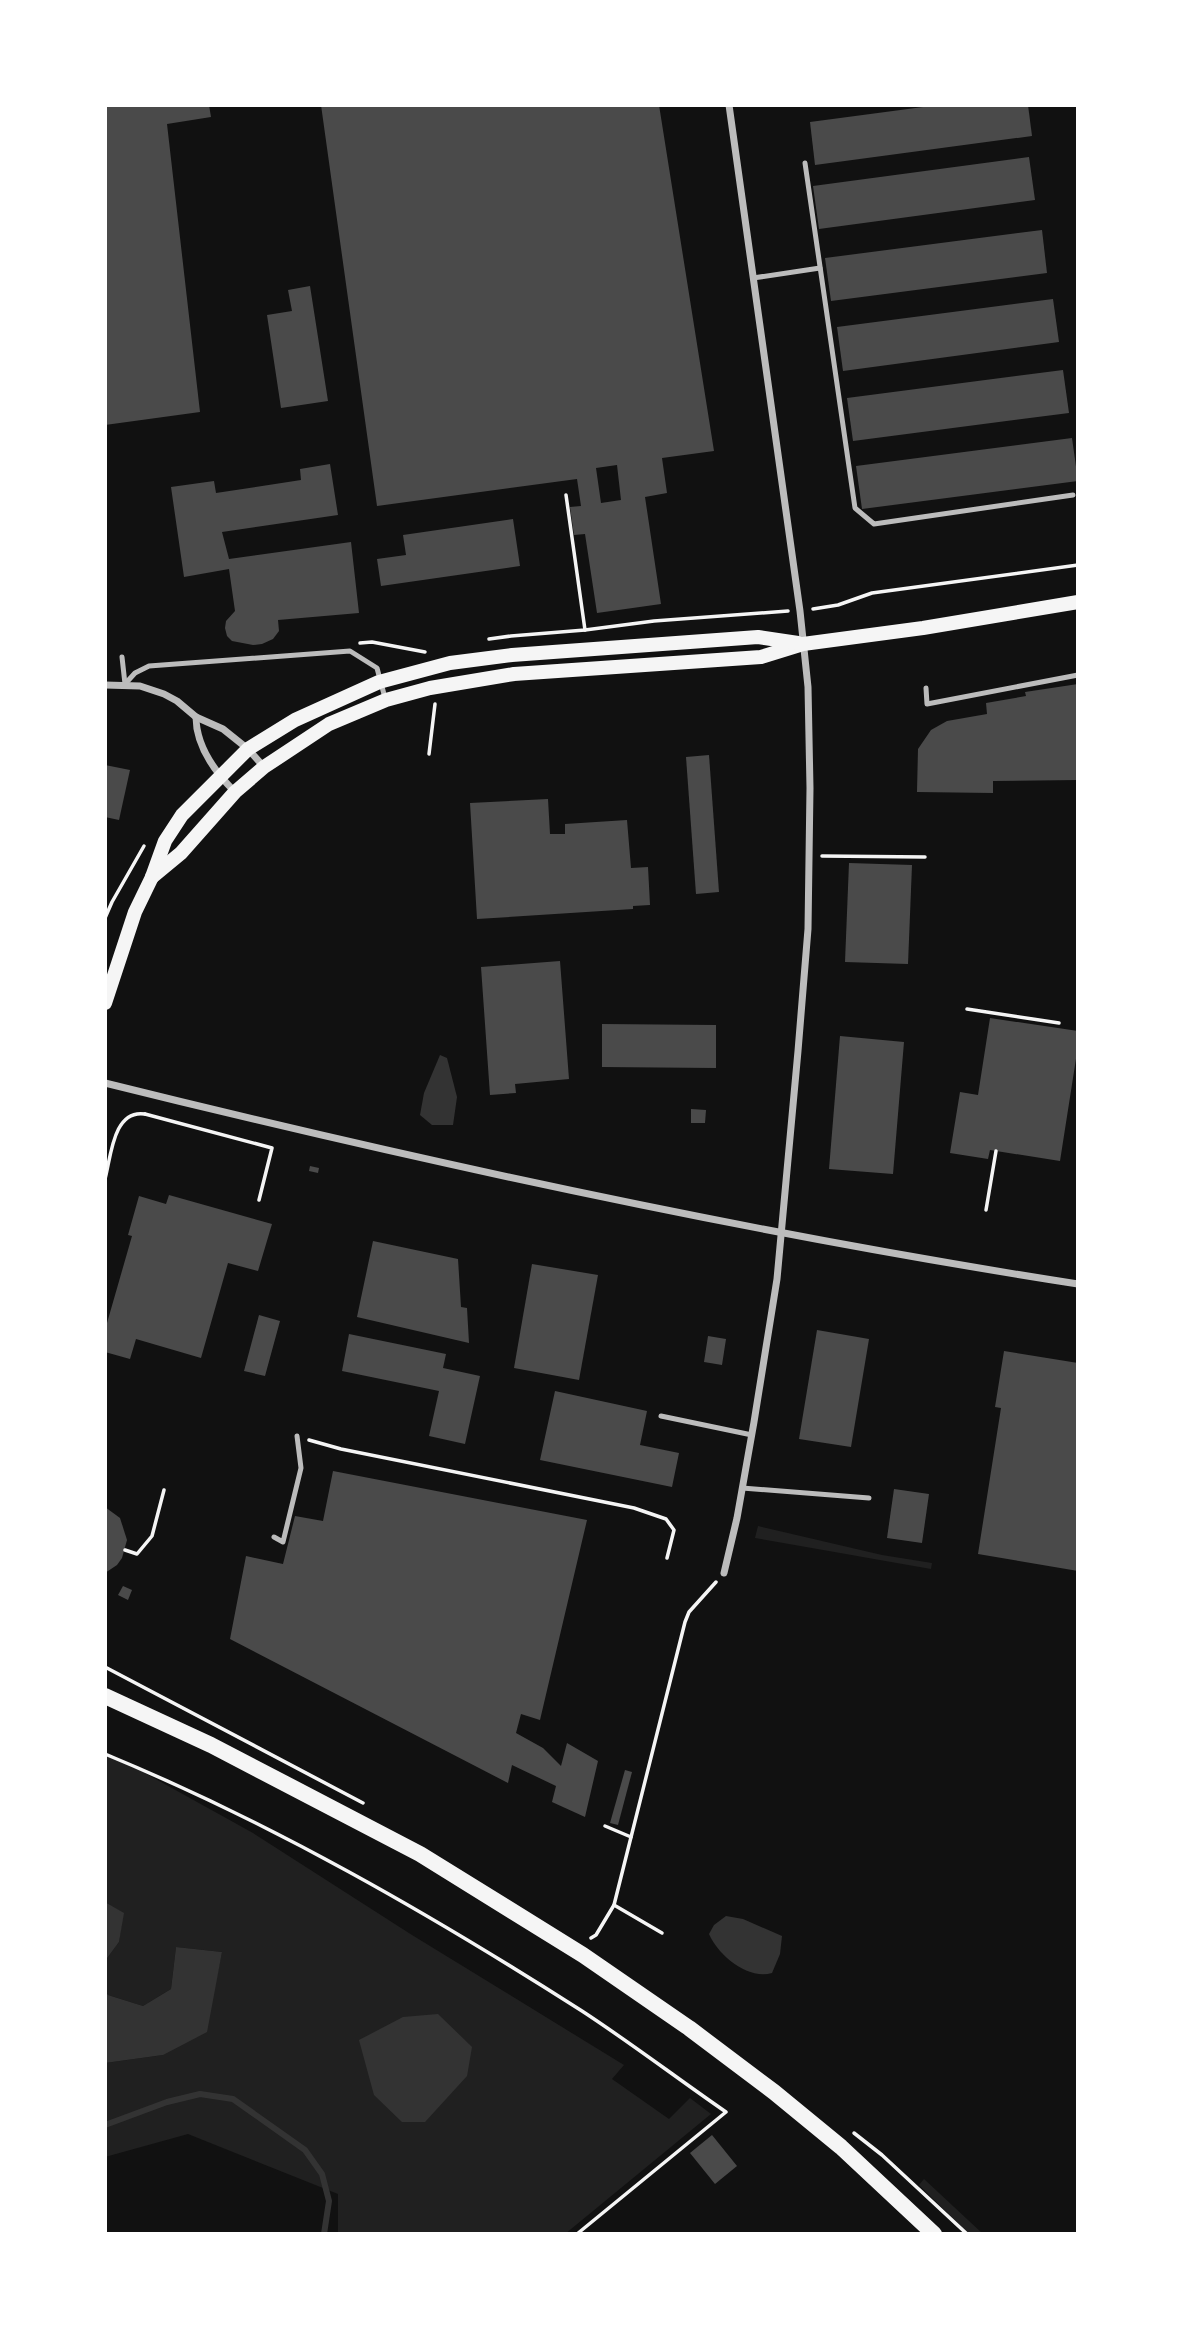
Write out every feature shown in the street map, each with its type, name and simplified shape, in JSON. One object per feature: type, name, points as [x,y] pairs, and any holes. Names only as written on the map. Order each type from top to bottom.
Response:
[{"type":"main road","points":[[152,877],[181,853],[234,792],[264,767],[328,724],[386,700],[430,688],[514,674],[761,657],[803,644],[923,628],[1078,601]]},
{"type":"main road","points":[[105,1003],[135,912],[166,841],[182,815],[248,749],[295,720],[379,682],[450,663],[512,655],[758,637],[803,644]]},
{"type":"main road","points":[[105,1696],[211,1745],[420,1854],[583,1955],[689,2028],[774,2092],[841,2147],[934,2234]]},
{"type":"street","points":[[724,1573],[752,1435],[777,1279],[799,1051],[808,929],[810,856],[808,687],[729,105]]},
{"type":"street","points":[[105,685],[125,684],[164,694],[196,717],[223,729],[248,749],[264,767]]},
{"type":"street","points":[[196,717],[196,730],[200,741],[219,776],[234,792]]},
{"type":"street","points":[[105,1083],[360,1146],[781,1234],[1078,1284]]},
{"type":"lane","points":[[805,163],[855,508],[874,524],[1073,495]]},
{"type":"lane","points":[[753,278],[820,268]]},
{"type":"lane","points":[[125,684],[135,673],[149,666],[350,651],[377,668],[386,700]]},
{"type":"lane","points":[[122,657],[125,684]]},
{"type":"lane","points":[[926,688],[927,704],[1078,674]]},
{"type":"lane","points":[[661,1416],[752,1435]]},
{"type":"lane","points":[[274,1537],[283,1542],[301,1468],[297,1437]]},
{"type":"lane","points":[[742,1488],[869,1498]]},
{"type":"path","points":[[566,495],[585,631]]},
{"type":"path","points":[[838,606],[872,593],[1078,565]]},
{"type":"path","points":[[810,856],[925,857]]},
{"type":"path","points":[[967,1009],[1059,1023]]},
{"type":"path","points":[[145,1114],[152,1094]]},
{"type":"path","points":[[105,1179],[121,1124],[131,1115],[145,1114],[272,1148],[259,1200]]},
{"type":"path","points":[[986,1210],[996,1151]]},
{"type":"path","points":[[297,1437],[341,1449],[634,1508],[666,1519],[674,1530],[667,1558]]},
{"type":"path","points":[[125,1550],[137,1554],[152,1536],[164,1489]]},
{"type":"path","points":[[591,1938],[596,1935],[614,1905],[685,1622],[689,1612],[724,1573]]},
{"type":"path","points":[[105,1754],[225,1808],[324,1857],[584,2012],[726,2112],[577,2234]]},
{"type":"path","points":[[604,1826],[631,1837]]},
{"type":"path","points":[[614,1905],[662,1933]]},
{"type":"shaded area","points":[[440,1055],[447,1058],[457,1097],[453,1125],[432,1125],[420,1115],[424,1093]]},
{"type":"shaded area","points":[[758,1526],[882,1555],[932,1563],[931,1569],[755,1538]]},
{"type":"shaded area","points":[[105,1751],[253,1833],[412,1935],[624,2065],[612,2079],[669,2119],[690,2098],[711,2114],[565,2234],[338,2234],[338,2194],[188,2134],[105,2157],[105,2063],[163,2055],[215,1985],[222,1952],[176,1947],[171,1989],[143,2006],[108,1995],[105,1991],[105,1961],[119,1942],[123,1913],[105,1902]]},
{"type":"shaded area","points":[[105,1902],[124,1913],[119,1942],[105,1961]]},
{"type":"shaded area","points":[[726,1916],[743,1919],[782,1936],[780,1954],[772,1973],[753,1973],[743,1969],[719,1950],[709,1934],[714,1925]]},
{"type":"shaded area","points":[[176,1947],[222,1952],[207,2032],[163,2055],[105,2063],[105,1991],[108,1995],[143,2006],[171,1989]]},
{"type":"shaded area","points":[[438,2014],[472,2047],[467,2076],[425,2122],[402,2122],[374,2095],[359,2040],[403,2017]]},
{"type":"shaded area","points":[[924,2179],[983,2234],[969,2234],[919,2185]]},
{"type":"building","points":[[105,105],[209,105],[211,117],[167,124],[200,412],[105,425]]},
{"type":"building","points":[[321,105],[659,105],[714,451],[662,458],[667,493],[645,497],[661,604],[597,613],[585,534],[574,535],[570,507],[581,506],[577,479],[377,506]],"holes":[[[617,465],[621,500],[601,503],[596,468]]]},
{"type":"building","points":[[938,105],[1028,105],[1032,136],[815,165],[810,122]]},
{"type":"building","points":[[1029,157],[1035,200],[819,229],[813,186]]},
{"type":"building","points":[[1042,230],[1047,273],[831,301],[825,258]]},
{"type":"building","points":[[310,286],[328,401],[281,408],[267,315],[292,311],[288,290]]},
{"type":"building","points":[[1053,299],[1059,342],[843,371],[837,327]]},
{"type":"building","points":[[1063,370],[1069,413],[853,441],[847,398]]},
{"type":"building","points":[[1072,438],[1078,481],[862,509],[856,466]]},
{"type":"building","points":[[330,464],[338,515],[222,532],[229,559],[351,542],[359,613],[278,620],[279,631],[273,639],[253,645],[232,641],[225,628],[226,621],[235,611],[229,569],[184,577],[171,487],[214,481],[216,493],[301,480],[300,469]]},
{"type":"building","points":[[513,519],[520,566],[381,586],[377,559],[406,555],[403,535]]},
{"type":"building","points":[[1078,684],[1078,780],[993,781],[993,793],[917,792],[918,749],[931,730],[947,721],[987,714],[986,703],[1026,696],[1025,692]]},
{"type":"building","points":[[709,755],[719,892],[696,894],[686,757]]},
{"type":"building","points":[[105,765],[130,770],[119,820],[105,817]]},
{"type":"building","points":[[548,799],[550,834],[565,834],[565,824],[627,820],[631,868],[648,867],[650,905],[633,906],[633,909],[477,919],[470,803]]},
{"type":"building","points":[[849,863],[912,865],[908,964],[845,962]]},
{"type":"building","points":[[560,961],[569,1079],[515,1084],[516,1093],[490,1095],[481,967]]},
{"type":"building","points":[[990,1018],[1078,1031],[1060,1161],[990,1150],[988,1159],[950,1153],[960,1092],[978,1095]]},
{"type":"building","points":[[602,1024],[716,1025],[716,1068],[602,1067]]},
{"type":"building","points":[[840,1036],[904,1042],[893,1174],[829,1169]]},
{"type":"building","points":[[691,1109],[706,1110],[705,1123],[691,1123]]},
{"type":"building","points":[[310,1166],[319,1168],[318,1173],[309,1171]]},
{"type":"building","points":[[169,1195],[272,1224],[258,1271],[228,1263],[201,1358],[136,1339],[130,1359],[105,1352],[105,1330],[132,1236],[128,1235],[139,1196],[166,1204]]},
{"type":"building","points":[[373,1241],[458,1259],[461,1307],[467,1308],[469,1343],[357,1317]]},
{"type":"building","points":[[532,1264],[598,1275],[579,1380],[514,1368]]},
{"type":"building","points":[[259,1315],[280,1321],[265,1376],[244,1371]]},
{"type":"building","points":[[817,1330],[869,1339],[851,1447],[799,1439]]},
{"type":"building","points":[[349,1334],[446,1354],[443,1368],[480,1376],[465,1444],[429,1436],[439,1391],[342,1371]]},
{"type":"building","points":[[708,1336],[726,1339],[722,1365],[704,1362]]},
{"type":"building","points":[[1004,1351],[1078,1363],[1078,1571],[978,1554],[1001,1408],[995,1407]]},
{"type":"building","points":[[555,1391],[647,1411],[640,1445],[679,1453],[672,1487],[540,1460]]},
{"type":"building","points":[[333,1471],[587,1520],[540,1720],[521,1714],[516,1733],[543,1748],[561,1766],[567,1743],[598,1761],[585,1817],[552,1802],[556,1786],[512,1765],[508,1783],[230,1639],[246,1556],[283,1564],[295,1516],[323,1521]]},
{"type":"building","points":[[894,1489],[929,1494],[922,1543],[887,1538]]},
{"type":"building","points":[[105,1507],[120,1518],[127,1540],[122,1558],[105,1573]]},
{"type":"building","points":[[123,1586],[132,1590],[128,1600],[118,1595]]},
{"type":"building","points":[[625,1770],[632,1772],[618,1825],[610,1823]]},
{"type":"building","points":[[712,2135],[737,2166],[715,2184],[690,2153]]},
{"type":"waterway","points":[[105,2125],[167,2102],[200,2094],[233,2099],[305,2150],[322,2174],[329,2201],[324,2234]]}]
